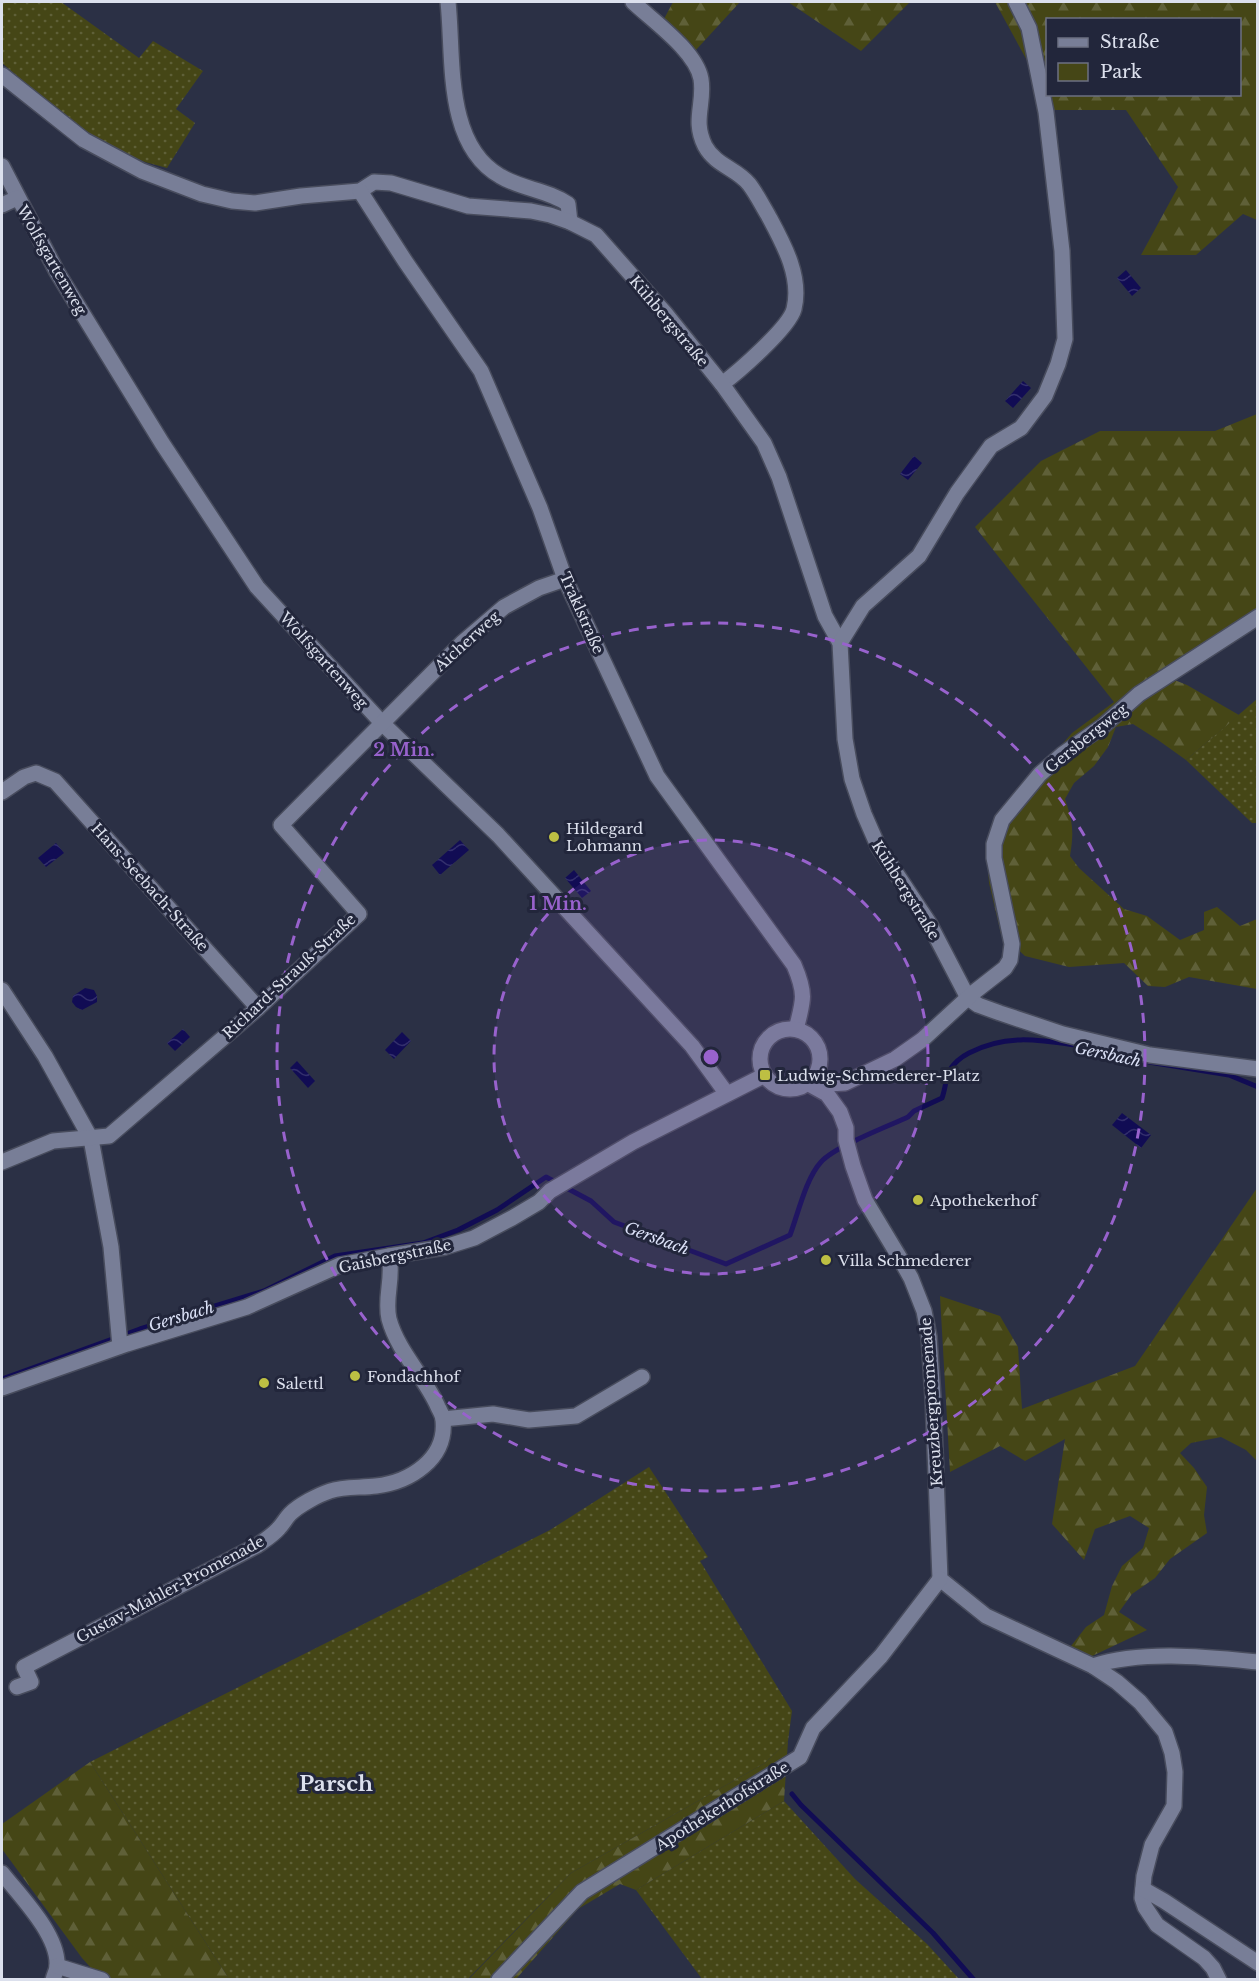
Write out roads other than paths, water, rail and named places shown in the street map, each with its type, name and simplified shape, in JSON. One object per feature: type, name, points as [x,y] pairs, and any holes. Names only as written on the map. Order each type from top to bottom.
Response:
[{"type":"street","points":[[448,2],[459,118],[467,141],[480,160],[498,176],[522,187],[559,198],[568,204],[570,222]]},
{"type":"street","points":[[633,2],[675,40],[693,61],[701,77],[698,121],[704,144],[712,158],[748,183],[787,250],[794,274],[794,311],[759,352],[722,384]]},
{"type":"street","points":[[840,643],[863,606],[919,555],[957,493],[991,446],[1021,428],[1045,396],[1065,339],[1062,252],[1046,112],[1029,28],[1016,2]]},
{"type":"street","name":"Kühbergstraße","points":[[2,75],[84,140],[142,171],[202,194],[232,201],[255,203],[360,191],[374,182],[392,183],[468,206],[531,211],[570,222],[596,235],[665,313],[722,384],[768,452],[783,486],[825,616],[840,643],[845,740],[852,779],[864,814],[878,846],[929,923],[968,998]]},
{"type":"street","name":"Wolfsgartenweg","points":[[2,166],[57,272],[145,416],[257,587],[382,723],[498,835],[692,1046],[727,1094]]},
{"type":"street","name":"Traklstraße","points":[[360,191],[481,371],[540,508],[565,579],[657,776],[794,965],[802,984],[804,1002],[796,1029]]},
{"type":"street","points":[[2,205],[17,198]]},
{"type":"street","name":"Aicherweg","points":[[382,723],[462,643],[504,607],[539,588],[565,579]]},
{"type":"street","name":"Gersbergweg","points":[[968,998],[1005,968],[1010,960],[1012,944],[996,870],[994,844],[1002,820],[1017,800],[1040,774],[1104,726],[1139,694],[1257,617]]},
{"type":"street","name":"Richard-Strauß-Straße","points":[[2,1162],[52,1141],[109,1136],[258,1008],[359,914],[280,825],[382,723]]},
{"type":"street","name":"Hans-Seebach-Straße","points":[[2,792],[24,777],[36,773],[55,781],[258,1008]]},
{"type":"street","points":[[2,990],[45,1056],[91,1139],[111,1247],[120,1346]]},
{"type":"street","points":[[811,1080],[820,1061],[820,1052],[812,1037],[796,1029],[786,1029],[768,1038],[760,1056],[761,1066],[765,1075],[780,1087],[789,1088],[811,1080],[834,1085],[845,1083],[914,1047],[968,998],[978,1005],[1063,1034],[1150,1055],[1257,1069]]},
{"type":"street","name":"Gaisbergstraße","points":[[2,1388],[120,1346],[247,1307],[340,1266],[445,1247],[474,1238],[539,1202],[550,1191],[633,1142],[765,1075]]},
{"type":"street","name":"Kreuzbergpromenade","points":[[811,1080],[835,1104],[846,1128],[847,1145],[865,1200],[911,1278],[924,1311],[932,1381],[940,1579]]},
{"type":"street","points":[[389,1256],[392,1267],[388,1301],[390,1322],[414,1368],[432,1392],[443,1419],[493,1414],[529,1420],[576,1416],[642,1377]]},
{"type":"street","name":"Gustav-Mahler-Promenade","points":[[17,1687],[31,1682],[24,1667],[258,1545],[279,1529],[291,1513],[304,1504],[330,1491],[378,1486],[400,1481],[419,1471],[431,1460],[440,1444],[443,1419]]},
{"type":"street","points":[[940,1579],[986,1616],[1092,1666],[1117,1682],[1140,1702],[1165,1732],[1172,1754],[1176,1786],[1174,1806],[1152,1845],[1144,1876],[1142,1898],[1157,1925],[1204,1958],[1213,1968],[1219,1980]]},
{"type":"street","name":"Apothekerhofstraße","points":[[499,1980],[582,1892],[800,1757],[813,1728],[881,1656],[940,1579]]},
{"type":"street","points":[[1092,1666],[1113,1659],[1154,1658],[1257,1662]]},
{"type":"street","points":[[2,1873],[47,1931],[55,1950],[55,1973],[102,1980]]},
{"type":"street","points":[[1143,1889],[1257,1963]]},
{"type":"water","points":[[1126,270],[1141,288],[1132,296],[1117,278]]},
{"type":"water","points":[[1023,381],[1031,388],[1013,408],[1005,401]]},
{"type":"water","points":[[914,456],[922,463],[908,480],[900,474]]},
{"type":"water","points":[[460,840],[469,850],[440,875],[432,865]]},
{"type":"water","points":[[56,843],[64,853],[46,867],[38,858]]},
{"type":"water","points":[[574,870],[591,891],[582,898],[565,878]]},
{"type":"water","points":[[85,988],[94,990],[97,1002],[82,1010],[72,1002],[73,996]]},
{"type":"water","points":[[183,1029],[190,1037],[175,1051],[167,1043]]},
{"type":"water","points":[[402,1032],[411,1041],[394,1059],[385,1050]]},
{"type":"water","points":[[297,1061],[315,1081],[308,1088],[290,1068]]},
{"type":"water","points":[[1122,1113],[1151,1135],[1141,1148],[1112,1125]]},
{"type":"waterway","name":"Gersbach","points":[[2,1379],[140,1329],[264,1291],[335,1256],[423,1243],[458,1230],[497,1210],[546,1177],[591,1201],[614,1222],[726,1264],[790,1235],[811,1177],[821,1162],[849,1143],[908,1117],[914,1111],[942,1098],[949,1071],[960,1058],[984,1046],[1013,1040],[1087,1047]]},
{"type":"waterway","name":"Gersbach","points":[[1149,1062],[1229,1075],[1258,1087]]},
{"type":"waterway","points":[[792,1794],[933,1933],[974,1980]]},
{"type":"place","name":"Hildegard Lohmann","points":[[554,837]]},
{"type":"place","name":"Ludwig-Schmederer-Platz","points":[[765,1075]]},
{"type":"place","name":"Apothekerhof","points":[[918,1200]]},
{"type":"place","name":"Villa Schmederer","points":[[826,1260]]},
{"type":"place","name":"Fondachhof","points":[[355,1376]]},
{"type":"place","name":"Salettl","points":[[264,1383]]},
{"type":"district","name":"Parsch","points":[[336,1784]]}]
